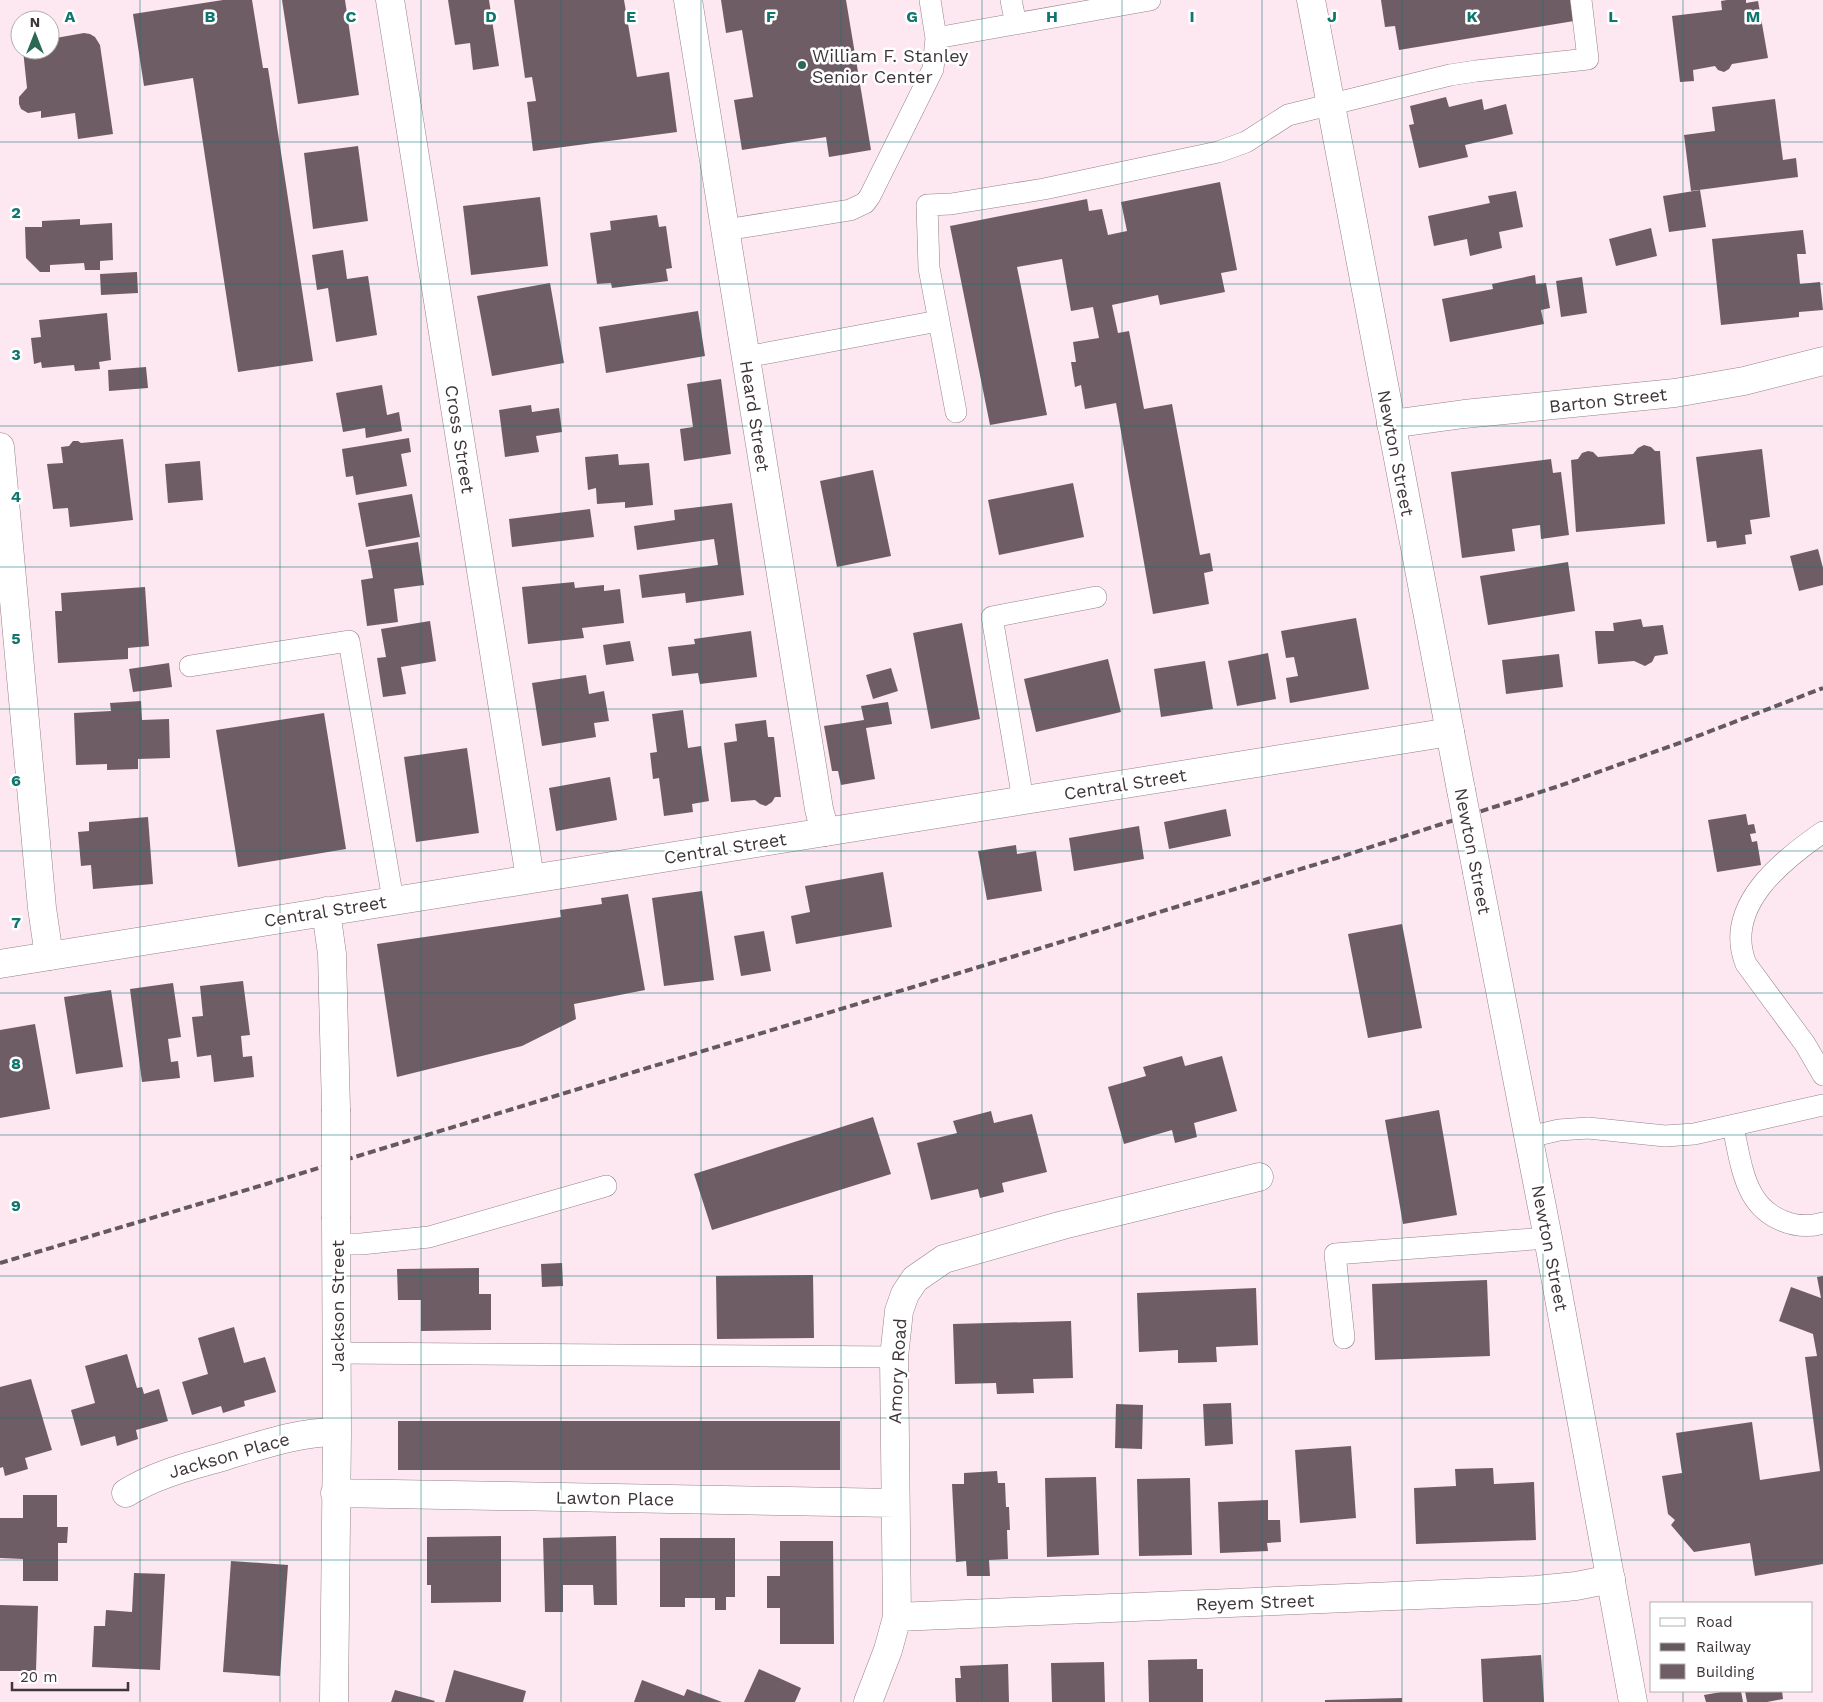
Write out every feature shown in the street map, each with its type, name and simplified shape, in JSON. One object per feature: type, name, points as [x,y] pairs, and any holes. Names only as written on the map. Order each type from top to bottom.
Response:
[{"type":"street","name":"Cross Street","points":[[390,0],[530,878]]},
{"type":"street","name":"Heard Street","points":[[688,0],[819,809],[825,832]]},
{"type":"street","name":"Newton Street","points":[[1310,0],[1529,1137],[1633,1702]]},
{"type":"street","name":"Barton Street","points":[[1391,424],[1464,414],[1675,393],[1744,381],[1823,361]]},
{"type":"street","points":[[0,447],[42,908],[49,956]]},
{"type":"street","name":"Central Street","points":[[0,964],[1450,732]]},
{"type":"street","name":"Jackson Street","points":[[326,911],[332,954],[336,1109],[337,1432],[334,1702]]},
{"type":"street","name":"Amory Road","points":[[868,1702],[888,1650],[897,1617],[894,1503],[894,1358],[899,1311],[904,1294],[916,1279],[944,1259],[1063,1225],[1259,1177]]},
{"type":"street","name":"Jackson Place","points":[[126,1493],[140,1484],[170,1472],[295,1435],[337,1432]]},
{"type":"street","name":"Lawton Place","points":[[336,1493],[894,1503]]},
{"type":"street","name":"Reyem Street","points":[[897,1617],[1536,1590],[1576,1586],[1611,1579]]},
{"type":"lane","points":[[725,230],[850,210],[865,203],[931,74],[936,59],[936,38],[930,0]]},
{"type":"lane","points":[[1011,0],[1016,24]]},
{"type":"lane","points":[[936,38],[1150,0]]},
{"type":"lane","points":[[956,412],[927,258],[927,205],[951,204],[1044,189],[1218,152],[1246,142],[1288,115],[1463,73],[1588,59],[1581,0]]},
{"type":"lane","points":[[746,356],[938,321]]},
{"type":"lane","points":[[1023,800],[992,617],[1096,597]]},
{"type":"lane","points":[[190,666],[349,641],[393,900]]},
{"type":"lane","points":[[1823,832],[1780,867],[1758,890],[1745,913],[1740,935],[1742,954],[1752,974],[1799,1037],[1823,1075]]},
{"type":"lane","points":[[1529,1137],[1559,1130],[1588,1128],[1665,1136],[1687,1135],[1823,1105]]},
{"type":"lane","points":[[1732,1126],[1744,1174],[1753,1195],[1761,1206],[1783,1222],[1806,1226],[1823,1223]]},
{"type":"lane","points":[[337,1231],[361,1244],[429,1237],[606,1186]]},
{"type":"lane","points":[[1344,1338],[1335,1254],[1548,1238]]},
{"type":"lane","points":[[337,1353],[894,1358]]},
{"type":"building","points":[[223,0],[252,0],[263,68],[268,68],[313,361],[238,372],[193,78],[144,86],[133,14]]},
{"type":"building","points":[[282,0],[345,0],[359,95],[298,104]]},
{"type":"building","points":[[448,0],[489,0],[499,66],[473,70],[470,43],[455,45]]},
{"type":"building","points":[[514,0],[624,0],[637,77],[669,72],[677,132],[533,151],[527,102],[536,101],[532,77],[525,78]]},
{"type":"building","name":"William F. Stanley Senior Center","points":[[721,0],[846,0],[871,150],[829,157],[826,137],[742,150],[734,100],[753,97],[742,30],[726,33]]},
{"type":"building","points":[[1381,0],[1570,0],[1574,21],[1399,50],[1395,26],[1385,27]]},
{"type":"building","points":[[1746,0],[1746,3],[1758,1],[1768,58],[1732,64],[1724,72],[1718,70],[1715,66],[1693,70],[1694,81],[1680,82],[1672,16],[1722,10],[1721,1]]},
{"type":"building","points":[[84,33],[90,34],[95,37],[100,45],[113,134],[78,139],[75,113],[41,118],[41,111],[28,113],[21,109],[19,97],[27,88],[24,60],[60,60],[60,37]]},
{"type":"building","points":[[1446,97],[1449,107],[1482,99],[1484,110],[1506,104],[1513,134],[1465,145],[1468,157],[1419,168],[1409,125],[1414,124],[1410,106]]},
{"type":"building","points":[[1775,99],[1783,160],[1796,158],[1798,177],[1691,191],[1684,135],[1715,131],[1712,107]]},
{"type":"building","points":[[358,146],[368,221],[313,229],[304,153]]},
{"type":"building","points":[[1220,182],[1237,270],[1221,273],[1225,292],[1160,305],[1158,295],[1112,305],[1118,333],[1129,331],[1144,409],[1172,404],[1200,555],[1210,553],[1213,571],[1204,573],[1209,604],[1153,614],[1116,403],[1085,409],[1081,385],[1075,387],[1071,362],[1076,362],[1073,342],[1099,338],[1093,307],[1071,311],[1062,259],[1017,267],[1047,415],[990,425],[950,226],[1087,199],[1089,211],[1102,209],[1108,235],[1127,231],[1121,202]]},
{"type":"building","points":[[1700,190],[1706,227],[1669,232],[1663,196]]},
{"type":"building","points":[[1516,191],[1523,227],[1499,232],[1502,248],[1470,256],[1467,239],[1434,246],[1428,216],[1490,203],[1488,196]]},
{"type":"building","points":[[540,197],[548,266],[471,275],[463,206]]},
{"type":"building","points":[[657,215],[659,227],[666,226],[672,268],[666,269],[668,281],[612,288],[611,283],[597,284],[590,233],[611,230],[610,221]]},
{"type":"building","points":[[80,219],[80,225],[112,223],[113,260],[100,261],[100,270],[85,270],[84,263],[50,265],[50,272],[40,272],[26,258],[25,227],[42,227],[42,221]]},
{"type":"building","points":[[1651,228],[1657,256],[1616,266],[1609,239]]},
{"type":"building","points":[[1803,230],[1806,254],[1797,254],[1800,284],[1820,282],[1823,310],[1799,312],[1799,317],[1721,325],[1712,239]]},
{"type":"building","points":[[343,250],[347,279],[368,276],[377,335],[336,342],[328,288],[317,290],[312,255]]},
{"type":"building","points":[[137,272],[138,293],[101,295],[100,274]]},
{"type":"building","points":[[1535,275],[1536,284],[1546,283],[1550,308],[1541,310],[1544,324],[1450,342],[1442,299],[1493,289],[1492,284]]},
{"type":"building","points":[[1582,277],[1587,313],[1561,317],[1556,281]]},
{"type":"building","points":[[550,283],[564,363],[492,376],[477,296]]},
{"type":"building","points":[[698,311],[705,356],[606,373],[599,327]]},
{"type":"building","points":[[107,313],[111,360],[99,362],[100,369],[75,371],[74,365],[42,368],[41,362],[34,364],[31,338],[41,337],[39,320]]},
{"type":"building","points":[[146,367],[148,388],[109,391],[108,370]]},
{"type":"building","points":[[721,379],[731,454],[684,461],[680,429],[693,427],[687,384]]},
{"type":"building","points":[[382,385],[387,415],[399,412],[402,431],[366,438],[365,428],[343,432],[336,393]]},
{"type":"building","points":[[531,405],[532,412],[559,408],[562,432],[536,436],[539,452],[505,457],[499,410]]},
{"type":"building","points":[[409,438],[411,452],[401,454],[407,486],[356,495],[353,476],[346,477],[342,449]]},
{"type":"building","points":[[123,439],[133,520],[70,527],[68,508],[53,509],[47,464],[63,463],[61,447],[69,446],[73,441],[81,443]]},
{"type":"building","points":[[1644,445],[1651,447],[1655,451],[1660,451],[1665,524],[1576,532],[1571,460],[1578,459],[1582,453],[1588,451],[1593,452],[1598,457],[1633,454]]},
{"type":"building","points":[[1762,449],[1770,517],[1750,520],[1752,534],[1745,535],[1746,544],[1717,548],[1716,541],[1707,542],[1696,457]]},
{"type":"building","points":[[618,454],[619,465],[649,463],[653,505],[625,508],[625,502],[597,504],[596,488],[588,490],[585,457]]},
{"type":"building","points":[[1551,459],[1553,473],[1561,472],[1569,535],[1541,539],[1540,525],[1512,529],[1515,551],[1462,558],[1451,472]]},
{"type":"building","points":[[200,461],[203,500],[168,503],[165,464]]},
{"type":"building","points":[[873,470],[891,556],[837,567],[820,481]]},
{"type":"building","points":[[1073,483],[1084,537],[999,555],[988,500]]},
{"type":"building","points":[[412,494],[420,537],[366,547],[358,503]]},
{"type":"building","points":[[732,503],[744,595],[686,603],[685,593],[642,598],[639,575],[718,565],[714,539],[637,550],[634,526],[675,520],[674,510]]},
{"type":"building","points":[[590,509],[594,537],[512,547],[509,519]]},
{"type":"building","points":[[418,542],[424,585],[394,589],[398,622],[367,626],[361,580],[373,578],[368,550]]},
{"type":"building","points":[[1818,549],[1823,568],[1823,585],[1799,591],[1790,556]]},
{"type":"building","points":[[1568,562],[1575,611],[1488,625],[1480,576]]},
{"type":"building","points":[[574,582],[575,588],[604,585],[604,591],[620,589],[624,623],[582,628],[584,638],[528,644],[522,587]]},
{"type":"building","points":[[145,587],[149,646],[128,648],[128,659],[58,663],[55,611],[62,611],[61,593]]},
{"type":"building","points":[[1356,618],[1369,689],[1290,703],[1286,678],[1298,676],[1294,657],[1286,658],[1281,631]]},
{"type":"building","points":[[1641,619],[1643,627],[1663,625],[1668,654],[1655,656],[1652,662],[1645,666],[1634,661],[1598,664],[1595,631],[1614,631],[1613,623]]},
{"type":"building","points":[[430,621],[436,661],[401,667],[406,694],[383,697],[377,658],[386,657],[381,629]]},
{"type":"building","points":[[962,623],[980,719],[931,729],[913,633]]},
{"type":"building","points":[[751,631],[757,677],[700,684],[698,673],[672,676],[668,647],[695,644],[694,639]]},
{"type":"building","points":[[630,641],[634,661],[606,665],[603,645]]},
{"type":"building","points":[[1268,653],[1276,699],[1237,706],[1228,661]]},
{"type":"building","points":[[1559,654],[1563,687],[1506,694],[1502,660]]},
{"type":"building","points":[[1108,659],[1121,712],[1036,732],[1024,679]]},
{"type":"building","points":[[1205,661],[1213,709],[1161,717],[1154,669]]},
{"type":"building","points":[[169,663],[172,687],[133,692],[129,669]]},
{"type":"building","points":[[891,668],[898,691],[873,699],[866,675]]},
{"type":"building","points":[[586,675],[589,694],[604,691],[609,721],[594,723],[596,737],[542,746],[532,683]]},
{"type":"building","points":[[141,701],[142,720],[169,719],[170,758],[138,759],[138,769],[107,770],[107,764],[76,765],[74,713],[111,711],[110,703]]},
{"type":"building","points":[[888,702],[892,724],[866,728],[875,779],[841,785],[838,771],[832,771],[824,726],[864,720],[861,706]]},
{"type":"building","points":[[683,710],[688,748],[701,746],[709,801],[692,804],[693,812],[664,816],[659,778],[653,779],[650,753],[657,752],[652,714]]},
{"type":"building","points":[[324,713],[346,849],[238,867],[216,730]]},
{"type":"building","points":[[766,720],[768,737],[774,737],[781,797],[775,797],[766,806],[755,800],[731,802],[724,743],[737,741],[735,724]]},
{"type":"building","points":[[467,748],[479,833],[416,842],[404,757]]},
{"type":"building","points":[[610,777],[617,820],[556,831],[549,788]]},
{"type":"building","points":[[1226,809],[1231,836],[1169,849],[1164,822]]},
{"type":"building","points":[[1746,814],[1748,825],[1754,824],[1756,833],[1750,834],[1752,842],[1757,841],[1761,865],[1717,872],[1708,820]]},
{"type":"building","points":[[148,817],[153,884],[93,889],[91,865],[81,866],[78,832],[89,831],[89,822]]},
{"type":"building","points":[[1139,826],[1144,859],[1074,871],[1069,838]]},
{"type":"building","points":[[1016,845],[1017,854],[1036,851],[1042,891],[987,900],[978,851]]},
{"type":"building","points":[[883,872],[892,927],[796,944],[791,916],[810,912],[805,886]]},
{"type":"building","points":[[702,891],[714,980],[664,986],[652,898]]},
{"type":"building","points":[[628,894],[645,990],[574,1004],[576,1019],[522,1046],[397,1077],[377,944],[561,917],[560,910],[602,904],[601,898]]},
{"type":"building","points":[[1402,924],[1422,1028],[1368,1038],[1348,934]]},
{"type":"building","points":[[764,931],[771,971],[741,976],[734,936]]},
{"type":"building","points":[[243,981],[250,1035],[241,1036],[243,1057],[252,1056],[254,1077],[214,1082],[211,1055],[197,1057],[192,1017],[203,1016],[200,986]]},
{"type":"building","points":[[173,983],[181,1037],[168,1039],[171,1062],[178,1061],[180,1078],[142,1082],[130,989]]},
{"type":"building","points":[[111,990],[123,1067],[76,1074],[64,997]]},
{"type":"building","points":[[35,1024],[50,1109],[0,1118],[0,1030]]},
{"type":"building","points":[[1182,1056],[1185,1066],[1222,1056],[1237,1111],[1194,1123],[1197,1137],[1175,1143],[1172,1130],[1124,1144],[1108,1087],[1146,1076],[1143,1067]]},
{"type":"building","points":[[1439,1110],[1457,1215],[1403,1224],[1385,1120]]},
{"type":"building","points":[[991,1111],[994,1123],[1032,1114],[1047,1172],[1002,1183],[1004,1192],[980,1198],[978,1189],[931,1200],[917,1143],[957,1133],[953,1121]]},
{"type":"building","points":[[873,1117],[891,1174],[712,1230],[694,1174]]},
{"type":"building","points":[[562,1263],[563,1286],[542,1287],[541,1264]]},
{"type":"building","points":[[479,1268],[479,1294],[491,1294],[491,1330],[421,1331],[421,1300],[398,1300],[397,1269]]},
{"type":"building","points":[[813,1275],[814,1338],[717,1339],[716,1276]]},
{"type":"building","points":[[1823,1276],[1823,1564],[1755,1576],[1750,1543],[1694,1552],[1671,1525],[1675,1520],[1668,1514],[1662,1476],[1682,1473],[1676,1433],[1752,1422],[1760,1480],[1820,1471],[1805,1357],[1817,1356],[1813,1334],[1779,1321],[1791,1287],[1821,1298],[1817,1277]]},
{"type":"building","points":[[1487,1280],[1490,1356],[1375,1360],[1372,1284]]},
{"type":"building","points":[[1256,1288],[1258,1345],[1216,1347],[1217,1362],[1178,1363],[1178,1350],[1139,1352],[1137,1293]]},
{"type":"building","points":[[1071,1321],[1073,1378],[1033,1379],[1034,1393],[997,1394],[996,1383],[955,1384],[953,1324]]},
{"type":"building","points":[[234,1327],[244,1363],[265,1357],[276,1392],[244,1401],[245,1406],[223,1413],[221,1406],[192,1415],[182,1382],[208,1374],[198,1338]]},
{"type":"building","points":[[127,1354],[137,1388],[142,1387],[144,1394],[159,1389],[168,1421],[136,1430],[138,1439],[117,1446],[115,1436],[81,1446],[71,1410],[95,1403],[85,1366]]},
{"type":"building","points":[[31,1379],[52,1450],[25,1458],[28,1469],[5,1476],[3,1467],[0,1468],[0,1387]]},
{"type":"building","points":[[1231,1403],[1233,1444],[1205,1446],[1203,1404]]},
{"type":"building","points":[[1116,1404],[1143,1405],[1142,1449],[1115,1448]]},
{"type":"building","points":[[398,1421],[840,1421],[840,1470],[398,1470]]},
{"type":"building","points":[[1351,1446],[1356,1518],[1300,1523],[1295,1450]]},
{"type":"building","points":[[1493,1468],[1494,1484],[1534,1482],[1536,1540],[1416,1544],[1414,1488],[1456,1486],[1455,1469]]},
{"type":"building","points":[[997,1471],[998,1483],[1005,1483],[1006,1507],[1009,1507],[1010,1530],[1007,1530],[1008,1559],[989,1560],[990,1576],[967,1576],[966,1561],[956,1562],[952,1484],[964,1484],[964,1473]]},
{"type":"building","points":[[1096,1477],[1099,1555],[1047,1557],[1045,1478]]},
{"type":"building","points":[[1190,1478],[1192,1555],[1139,1556],[1137,1479]]},
{"type":"building","points":[[23,1495],[57,1495],[57,1527],[68,1527],[67,1543],[58,1543],[58,1581],[23,1581],[23,1559],[0,1558],[0,1518],[23,1518]]},
{"type":"building","points":[[1268,1500],[1268,1520],[1280,1520],[1281,1542],[1267,1543],[1268,1551],[1220,1553],[1218,1502]]},
{"type":"building","points":[[501,1536],[501,1602],[431,1603],[431,1585],[427,1585],[427,1537]]},
{"type":"building","points":[[616,1536],[617,1605],[594,1605],[593,1585],[563,1585],[563,1612],[545,1612],[543,1538]]},
{"type":"building","points":[[660,1538],[735,1538],[735,1597],[726,1597],[726,1610],[715,1610],[715,1598],[685,1598],[685,1607],[660,1607]]},
{"type":"building","points":[[780,1541],[833,1541],[834,1644],[780,1644],[780,1608],[767,1608],[767,1576],[780,1576]]},
{"type":"building","points":[[231,1561],[288,1565],[280,1676],[223,1672]]},
{"type":"building","points":[[134,1573],[165,1574],[160,1670],[92,1667],[94,1626],[105,1626],[106,1610],[132,1612]]},
{"type":"building","points":[[0,1605],[38,1606],[36,1671],[0,1671]]},
{"type":"building","points":[[1541,1655],[1544,1702],[1483,1702],[1481,1659]]},
{"type":"building","points":[[1197,1659],[1197,1669],[1203,1669],[1203,1702],[1149,1702],[1148,1660]]},
{"type":"building","points":[[1104,1662],[1105,1702],[1052,1702],[1051,1663]]},
{"type":"building","points":[[1008,1664],[1009,1702],[956,1702],[955,1678],[961,1678],[960,1666]]},
{"type":"building","points":[[759,1669],[801,1688],[795,1702],[744,1702]]},
{"type":"building","points":[[454,1670],[526,1691],[523,1702],[445,1702]]},
{"type":"building","points":[[642,1680],[684,1696],[687,1689],[722,1702],[634,1702]]},
{"type":"building","points":[[395,1690],[435,1701],[391,1702]]},
{"type":"building","points":[[1721,1692],[1741,1692],[1743,1702],[1706,1702],[1704,1695]]},
{"type":"building","points":[[1745,1692],[1782,1692],[1783,1699],[1767,1702],[1747,1702]]},
{"type":"building","points":[[1402,1698],[1402,1702],[1325,1702],[1325,1700]]},
{"type":"railway","points":[[0,1263],[253,1188],[1340,857],[1559,786],[1682,742],[1823,688]]},
{"type":"place","name":"William F. Stanley Senior Center","points":[[802,65]]}]
